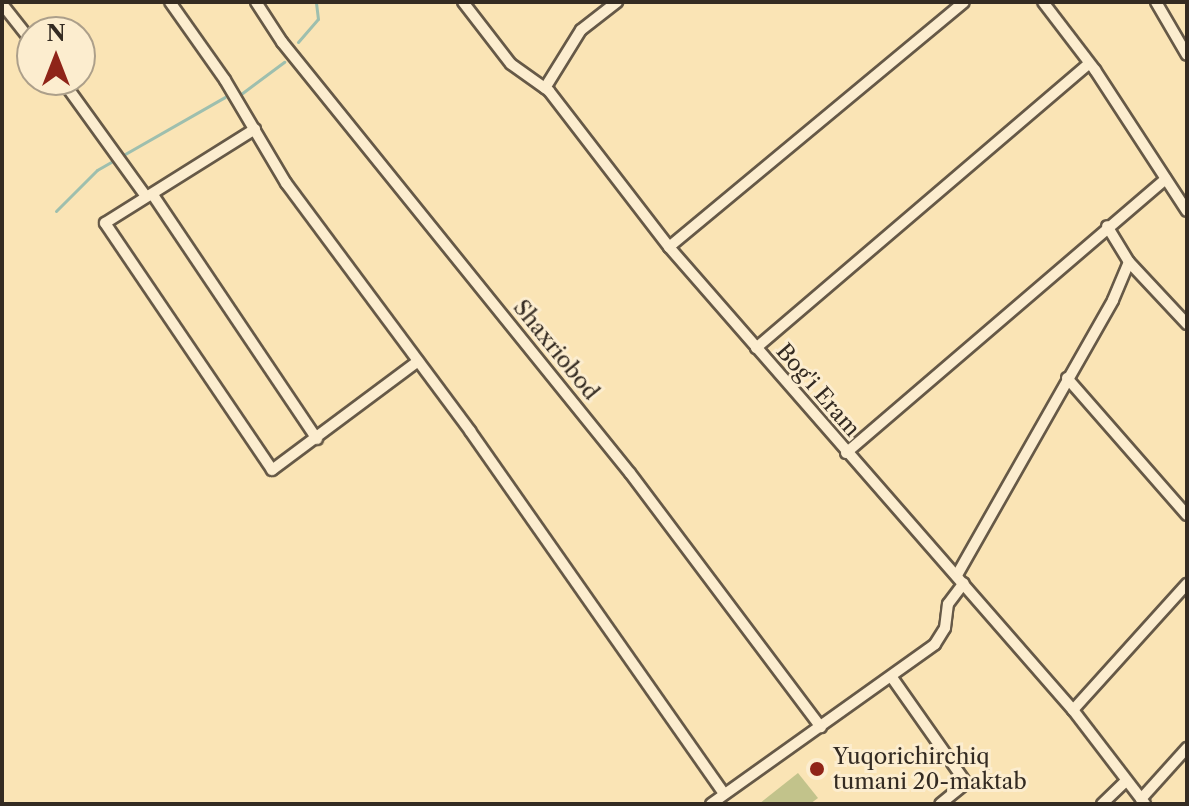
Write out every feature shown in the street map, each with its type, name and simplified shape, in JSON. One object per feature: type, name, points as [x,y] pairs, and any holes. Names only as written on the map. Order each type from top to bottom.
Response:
[{"type":"street","points":[[170,2],[255,129],[286,183],[418,361],[724,794]]},
{"type":"street","name":"Shaxriobod","points":[[256,2],[282,42],[630,473],[821,727]]},
{"type":"street","name":"Bog'i Eram","points":[[463,2],[511,64],[545,88],[669,247],[1073,710],[1143,802]]},
{"type":"street","points":[[545,88],[581,30],[617,2]]},
{"type":"street","points":[[669,247],[964,2]]},
{"type":"street","points":[[1043,2],[1087,65],[1095,70],[1187,211]]},
{"type":"street","points":[[1156,2],[1187,55]]},
{"type":"street","points":[[2,4],[16,22]]},
{"type":"street","points":[[756,348],[1087,65]]},
{"type":"street","points":[[74,96],[149,195],[317,439]]},
{"type":"street","points":[[255,129],[105,223],[272,470],[418,361]]},
{"type":"street","points":[[846,453],[1107,226],[1166,179]]},
{"type":"street","points":[[1107,226],[1129,262],[1187,324]]},
{"type":"street","points":[[711,804],[821,727],[883,678],[893,679],[942,637],[948,604],[1129,262]]},
{"type":"street","points":[[1067,378],[1185,510]]},
{"type":"street","points":[[1073,710],[1187,584]]},
{"type":"street","points":[[893,679],[966,783],[940,804]]},
{"type":"street","points":[[1143,802],[1187,748]]},
{"type":"street","points":[[1102,804],[1126,781]]},
{"type":"green space","points":[[798,773],[818,798],[810,804],[759,804]]},
{"type":"waterway","points":[[298,42],[318,19],[316,2]]},
{"type":"waterway","points":[[241,94],[284,62]]},
{"type":"waterway","points":[[56,211],[97,170],[225,97]]},
{"type":"place","name":"Yuqorichirchiq tumani 20-maktab","points":[[817,769]]}]
